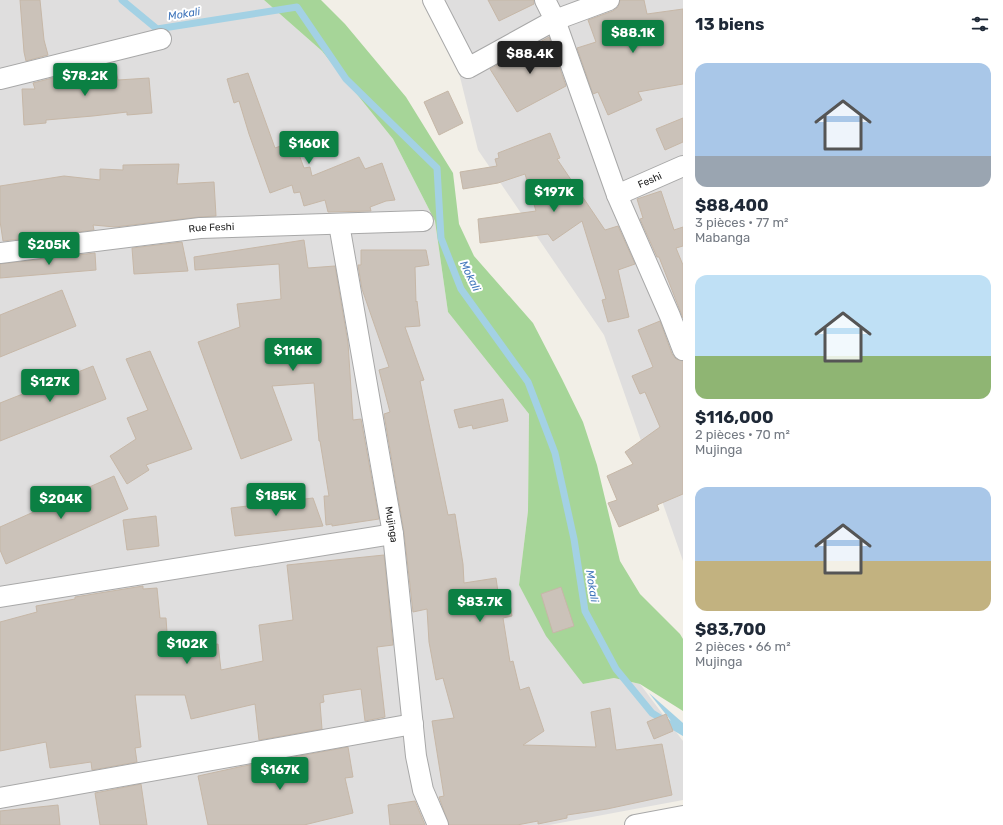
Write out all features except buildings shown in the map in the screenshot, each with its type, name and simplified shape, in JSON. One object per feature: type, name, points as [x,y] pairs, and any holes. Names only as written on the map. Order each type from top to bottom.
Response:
[{"type":"street","points":[[433,0],[468,68],[556,20],[608,0]]},
{"type":"street","points":[[545,0],[556,20],[617,195],[670,316],[683,350]]},
{"type":"street","points":[[0,79],[161,39]]},
{"type":"street","name":"Feshi","points":[[617,195],[683,166]]},
{"type":"street","name":"Rue Feshi","points":[[0,253],[200,228],[423,220]]},
{"type":"street","name":"Mujinga","points":[[339,224],[393,534],[416,756],[423,790],[438,825]]},
{"type":"street","points":[[0,597],[393,534]]},
{"type":"street","points":[[0,798],[413,724]]},
{"type":"street","points":[[636,825],[683,816]]},
{"type":"shaded area","points":[[0,0],[264,0],[322,51],[393,139],[435,221],[448,312],[529,414],[528,511],[519,585],[583,684],[614,678],[640,684],[683,741],[683,800],[549,825],[0,825]]},
{"type":"shaded area","points":[[441,0],[683,0],[683,561],[604,335],[478,150]]},
{"type":"green space","points":[[264,0],[321,0],[345,24],[406,97],[453,173],[459,224],[474,256],[533,323],[583,422],[597,465],[620,561],[640,594],[680,634],[683,639],[683,711],[640,684],[614,678],[583,684],[546,636],[519,585],[528,511],[529,414],[448,312],[435,221],[393,139],[322,51]]},
{"type":"water","points":[[649,693],[683,723],[683,736]]},
{"type":"waterway","name":"Mokali","points":[[122,0],[157,29],[297,7],[346,79],[437,168],[441,238],[461,289],[528,382],[555,453],[574,539],[585,611],[616,669],[652,713],[683,732]]}]
